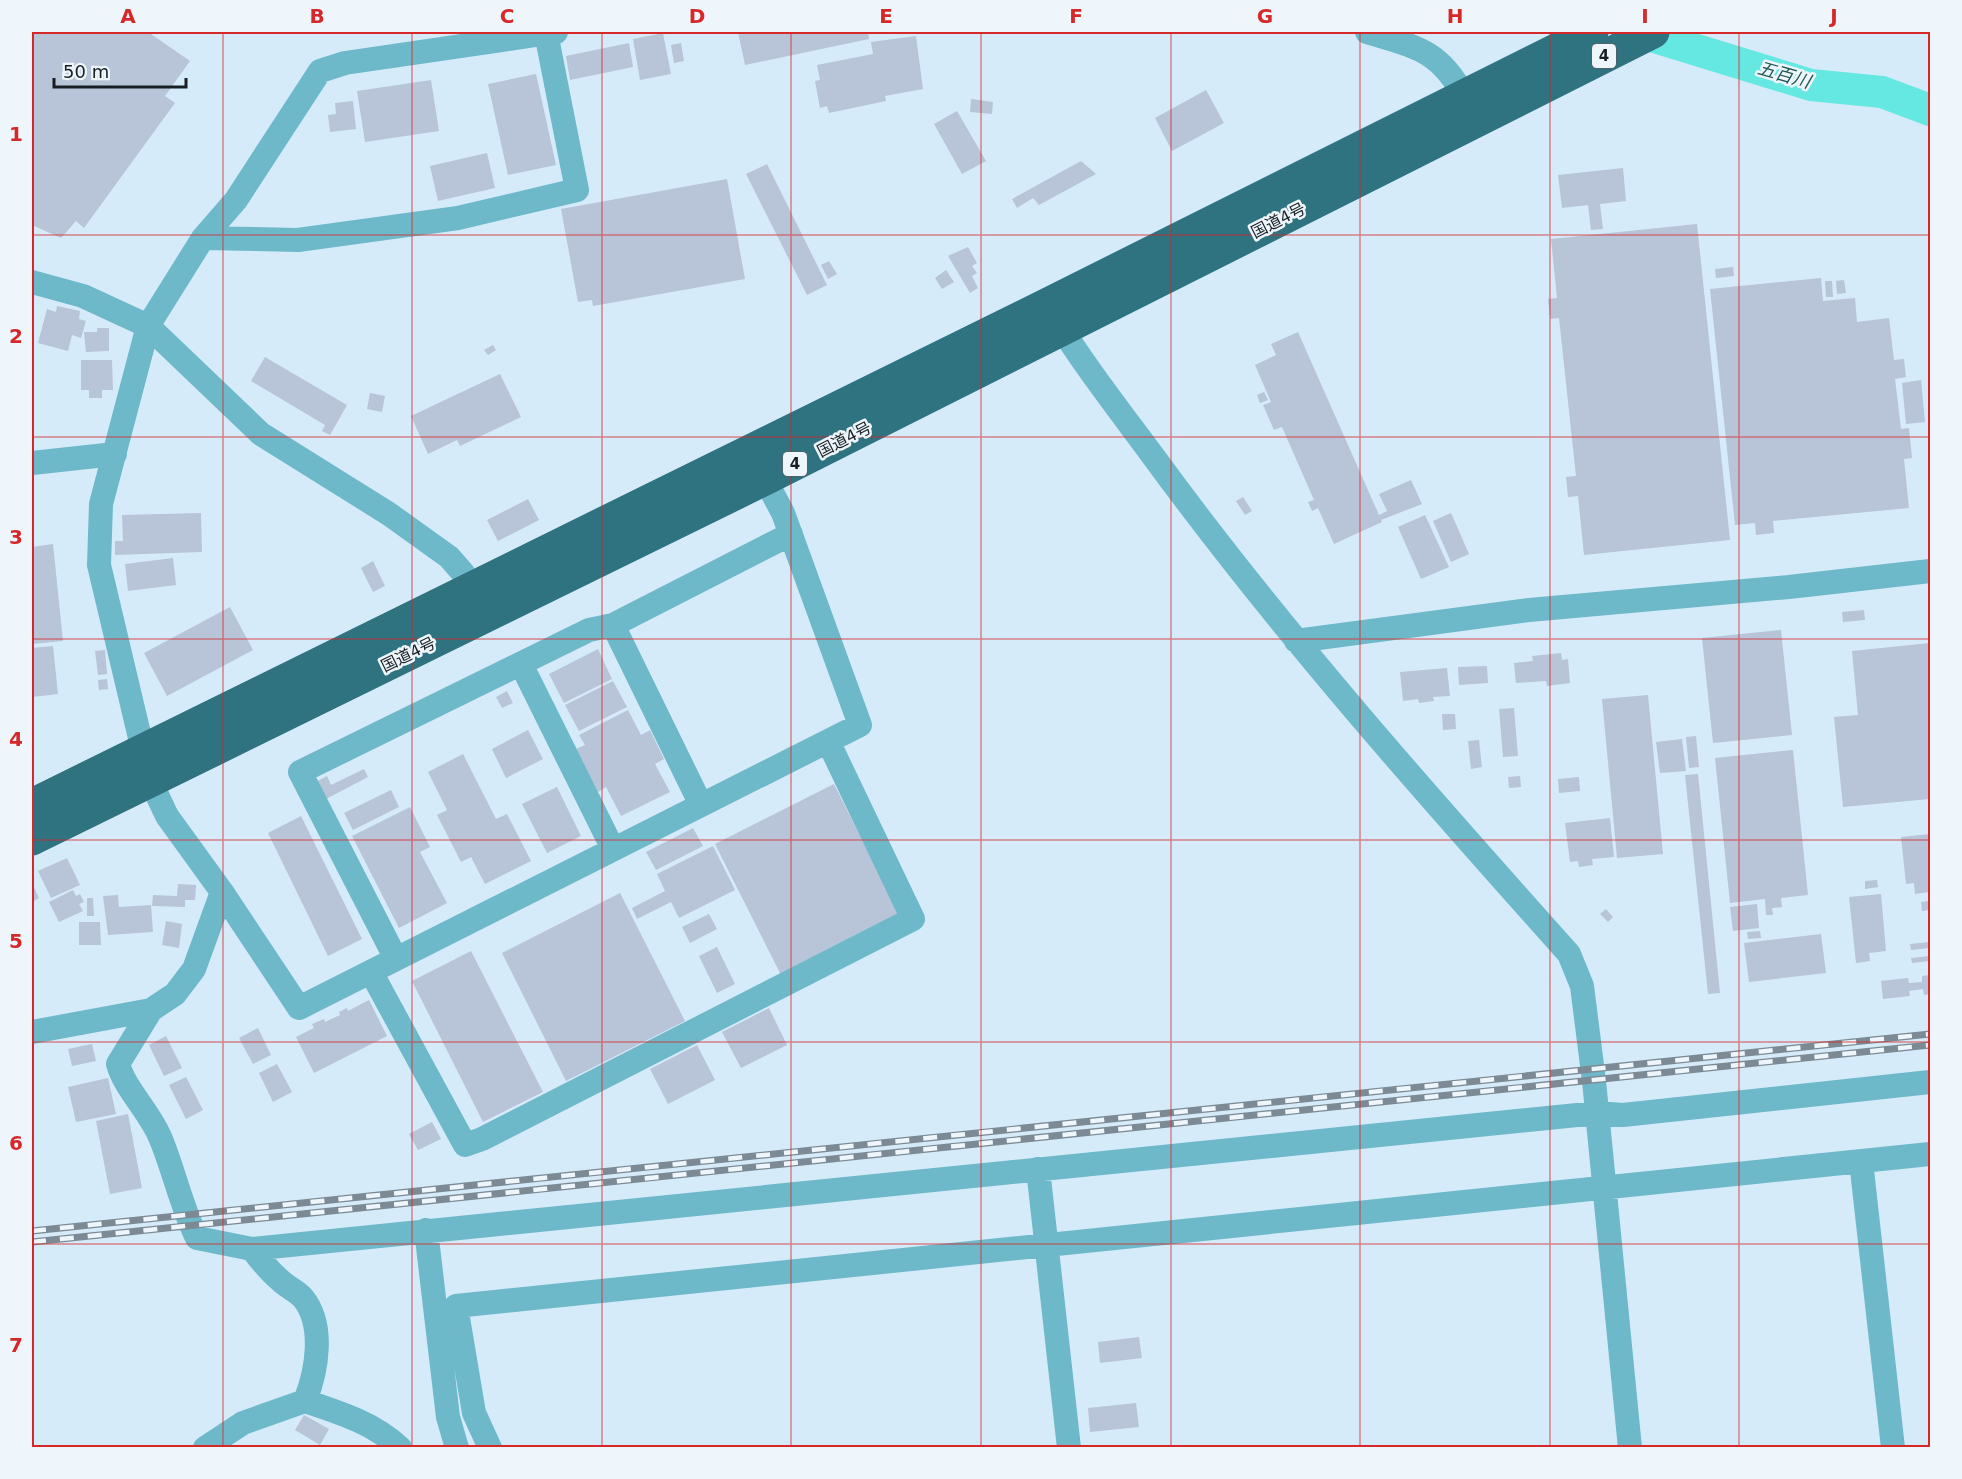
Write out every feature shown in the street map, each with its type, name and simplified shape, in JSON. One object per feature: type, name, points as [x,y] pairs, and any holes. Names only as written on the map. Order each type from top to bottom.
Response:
[{"type":"highway","name":"国道4号","points":[[32,805],[146,765],[765,479],[1054,318],[1464,96],[1592,32]]},
{"type":"highway","name":"国道4号","points":[[32,839],[146,765],[472,590],[1054,318],[1653,32]]},
{"type":"street","points":[[203,238],[298,240],[459,218],[578,190],[551,32],[345,63],[320,71],[236,200],[203,238],[148,326],[101,504],[99,565],[122,655],[146,765],[167,816],[222,892],[299,1008],[860,725],[790,534],[765,479]]},
{"type":"street","points":[[1367,32],[1426,51],[1452,73],[1464,96]]},
{"type":"street","points":[[32,282],[83,296],[148,326],[261,434],[389,514],[449,558],[463,573],[472,590]]},
{"type":"street","points":[[1054,318],[1198,517],[1296,640],[1345,700],[1569,954],[1582,986],[1630,1448]]},
{"type":"street","points":[[32,463],[115,453]]},
{"type":"street","points":[[396,959],[300,772],[589,630],[613,626],[790,534]]},
{"type":"street","points":[[1296,640],[1529,610],[1789,587],[1930,571]]},
{"type":"street","points":[[613,626],[701,805]]},
{"type":"street","points":[[520,664],[613,849]]},
{"type":"street","points":[[371,972],[465,1145],[492,1134],[913,919],[828,741]]},
{"type":"street","points":[[32,1032],[151,1010],[175,994],[194,969],[222,892]]},
{"type":"street","points":[[151,1010],[118,1064],[121,1075],[147,1110],[160,1136],[197,1238],[252,1250],[426,1230],[1597,1113],[1623,1115],[1930,1082]]},
{"type":"street","points":[[446,1307],[1930,1154]]},
{"type":"street","points":[[1862,1161],[1893,1448]]},
{"type":"street","points":[[1038,1169],[1070,1448]]},
{"type":"street","points":[[426,1230],[474,1413],[489,1448]]},
{"type":"street","points":[[252,1250],[268,1269],[302,1296],[312,1311],[316,1361],[305,1401]]},
{"type":"street","points":[[446,1307],[448,1417],[457,1448]]},
{"type":"street","points":[[205,1448],[243,1423],[305,1401],[359,1421],[383,1434],[399,1448]]},
{"type":"building","points":[[32,32],[148,32],[190,61],[165,96],[175,103],[84,228],[76,221],[61,238],[32,225]]},
{"type":"building","points":[[738,32],[868,32],[869,39],[745,65]]},
{"type":"building","points":[[663,33],[671,74],[640,80],[633,39]]},
{"type":"building","points":[[916,36],[923,89],[885,96],[886,101],[829,113],[827,106],[820,108],[815,81],[820,80],[817,65],[873,54],[871,42]]},
{"type":"building","points":[[629,43],[633,67],[570,80],[566,56]]},
{"type":"building","points":[[681,43],[684,61],[674,63],[671,45]]},
{"type":"building","points":[[536,74],[556,165],[508,175],[488,84]]},
{"type":"building","points":[[431,80],[439,131],[365,142],[357,91]]},
{"type":"building","points":[[1206,90],[1224,123],[1172,151],[1155,118]]},
{"type":"building","points":[[971,99],[993,102],[992,114],[970,112]]},
{"type":"building","points":[[353,101],[356,129],[330,132],[328,115],[336,114],[335,103]]},
{"type":"building","points":[[957,111],[986,161],[962,174],[934,124]]},
{"type":"building","points":[[487,153],[495,188],[438,201],[430,166]]},
{"type":"building","points":[[1081,161],[1096,174],[1039,205],[1033,198],[1017,208],[1012,199]]},
{"type":"building","points":[[767,164],[827,285],[807,295],[746,174]]},
{"type":"building","points":[[1623,168],[1626,201],[1600,204],[1603,229],[1591,230],[1588,205],[1562,208],[1558,175]]},
{"type":"building","points":[[727,179],[745,279],[593,306],[592,300],[578,302],[561,209]]},
{"type":"building","points":[[1697,224],[1730,540],[1584,555],[1578,496],[1568,497],[1566,477],[1576,476],[1559,318],[1550,319],[1548,299],[1557,298],[1551,239]]},
{"type":"building","points":[[968,247],[977,263],[972,266],[977,273],[972,276],[978,288],[970,293],[948,256]]},
{"type":"building","points":[[829,261],[837,274],[828,279],[821,265]]},
{"type":"building","points":[[1733,267],[1734,276],[1716,278],[1715,269]]},
{"type":"building","points":[[946,270],[954,282],[942,289],[935,278]]},
{"type":"building","points":[[1821,278],[1823,301],[1855,298],[1857,322],[1889,318],[1894,360],[1904,359],[1906,377],[1895,379],[1901,429],[1909,428],[1912,458],[1904,459],[1909,508],[1773,521],[1774,533],[1756,535],[1755,523],[1735,525],[1710,289]]},
{"type":"building","points":[[1844,280],[1846,293],[1837,294],[1836,281]]},
{"type":"building","points":[[1825,281],[1832,281],[1833,297],[1826,297]]},
{"type":"building","points":[[57,306],[80,311],[79,319],[86,321],[81,338],[72,335],[68,351],[38,343],[47,309],[56,312]]},
{"type":"building","points":[[97,328],[109,328],[109,351],[86,352],[84,332],[97,332]]},
{"type":"building","points":[[1298,332],[1379,515],[1387,511],[1379,494],[1411,480],[1422,504],[1381,520],[1382,522],[1334,544],[1318,508],[1312,511],[1308,502],[1314,500],[1282,427],[1274,430],[1263,405],[1271,402],[1255,365],[1276,355],[1271,344]]},
{"type":"building","points":[[493,345],[496,350],[488,355],[484,350]]},
{"type":"building","points":[[265,357],[347,405],[330,435],[322,431],[325,425],[251,381]]},
{"type":"building","points":[[81,360],[112,360],[113,390],[102,390],[102,398],[89,398],[89,390],[81,390]]},
{"type":"building","points":[[500,374],[521,417],[460,446],[457,440],[428,454],[411,416]]},
{"type":"building","points":[[1921,380],[1925,422],[1906,424],[1902,383]]},
{"type":"building","points":[[1264,392],[1268,400],[1260,403],[1257,395]]},
{"type":"building","points":[[370,393],[385,396],[382,412],[367,409]]},
{"type":"building","points":[[1243,497],[1252,511],[1245,515],[1236,501]]},
{"type":"building","points":[[528,499],[539,520],[498,541],[487,520]]},
{"type":"building","points":[[201,513],[202,552],[115,555],[115,541],[123,541],[122,515]]},
{"type":"building","points":[[1451,513],[1469,554],[1451,562],[1433,521]]},
{"type":"building","points":[[1425,515],[1449,567],[1421,579],[1398,527]]},
{"type":"building","points":[[53,544],[63,641],[32,644],[32,547]]},
{"type":"building","points":[[173,558],[176,585],[128,591],[125,564]]},
{"type":"building","points":[[373,561],[385,586],[373,592],[361,568]]},
{"type":"building","points":[[230,607],[253,650],[167,696],[144,653]]},
{"type":"building","points":[[1864,610],[1865,620],[1843,622],[1842,612]]},
{"type":"building","points":[[1781,630],[1792,735],[1713,743],[1702,638]]},
{"type":"building","points":[[1930,643],[1930,799],[1843,807],[1834,717],[1858,715],[1852,651]]},
{"type":"building","points":[[53,646],[58,694],[32,697],[32,648]]},
{"type":"building","points":[[598,649],[612,679],[564,703],[549,674]]},
{"type":"building","points":[[105,650],[107,674],[98,675],[95,651]]},
{"type":"building","points":[[1561,653],[1562,660],[1568,659],[1570,683],[1547,686],[1546,681],[1516,683],[1514,663],[1533,661],[1532,656]]},
{"type":"building","points":[[1487,666],[1488,683],[1459,685],[1458,667]]},
{"type":"building","points":[[1447,668],[1450,696],[1433,697],[1434,701],[1419,703],[1418,699],[1403,701],[1400,672]]},
{"type":"building","points":[[107,679],[108,689],[99,690],[98,680]]},
{"type":"building","points":[[613,681],[627,707],[579,731],[565,705]]},
{"type":"building","points":[[507,691],[513,703],[502,708],[496,697]]},
{"type":"building","points":[[1648,695],[1663,854],[1617,858],[1602,699]]},
{"type":"building","points":[[1514,708],[1518,756],[1503,757],[1499,709]]},
{"type":"building","points":[[628,710],[641,735],[650,730],[664,759],[655,764],[670,792],[621,816],[606,787],[598,792],[576,749],[585,745],[579,735]]},
{"type":"building","points":[[1442,714],[1455,714],[1456,729],[1443,730]]},
{"type":"building","points":[[528,730],[543,759],[506,778],[492,749]]},
{"type":"building","points":[[1696,736],[1699,767],[1689,768],[1686,737]]},
{"type":"building","points":[[1682,739],[1686,771],[1660,773],[1656,742]]},
{"type":"building","points":[[1479,740],[1482,767],[1471,769],[1468,741]]},
{"type":"building","points":[[1793,750],[1808,895],[1781,898],[1782,907],[1772,908],[1773,915],[1766,915],[1765,899],[1730,903],[1715,758]]},
{"type":"building","points":[[463,754],[496,819],[507,814],[531,861],[485,884],[471,857],[461,862],[437,815],[447,810],[428,772]]},
{"type":"building","points":[[364,769],[368,777],[324,800],[316,782],[327,776],[331,785]]},
{"type":"building","points":[[1698,774],[1720,993],[1708,994],[1685,775]]},
{"type":"building","points":[[1520,776],[1521,787],[1509,788],[1508,777]]},
{"type":"building","points":[[1579,777],[1580,791],[1559,793],[1558,779]]},
{"type":"building","points":[[834,784],[900,915],[781,975],[715,844]]},
{"type":"building","points":[[557,787],[581,836],[547,853],[522,804]]},
{"type":"building","points":[[391,790],[399,807],[353,830],[344,813]]},
{"type":"building","points":[[410,807],[430,847],[420,852],[447,903],[399,928],[352,836]]},
{"type":"building","points":[[301,816],[362,939],[328,956],[268,833]]},
{"type":"building","points":[[1610,818],[1614,857],[1592,859],[1593,865],[1579,867],[1578,861],[1570,862],[1565,823]]},
{"type":"building","points":[[693,828],[703,846],[656,870],[646,852]]},
{"type":"building","points":[[1930,834],[1930,892],[1915,894],[1914,883],[1906,884],[1901,837]]},
{"type":"building","points":[[713,846],[735,890],[679,918],[671,902],[637,919],[632,908],[665,891],[657,874]]},
{"type":"building","points":[[67,858],[80,885],[51,898],[38,871]]},
{"type":"building","points":[[1877,880],[1878,887],[1865,889],[1865,881]]},
{"type":"building","points":[[32,883],[39,898],[32,902]]},
{"type":"building","points":[[178,884],[196,885],[195,900],[185,900],[185,907],[152,906],[153,895],[177,896]]},
{"type":"building","points":[[73,890],[76,896],[80,894],[84,902],[79,904],[83,911],[59,922],[49,902]]},
{"type":"building","points":[[620,893],[685,1021],[566,1081],[502,953]]},
{"type":"building","points":[[1881,894],[1886,951],[1869,953],[1870,961],[1856,963],[1849,897]]},
{"type":"building","points":[[118,895],[119,907],[151,905],[153,932],[108,935],[103,896]]},
{"type":"building","points":[[87,898],[93,898],[94,916],[87,916]]},
{"type":"building","points":[[1929,901],[1930,910],[1922,911],[1921,902]]},
{"type":"building","points":[[1757,904],[1759,928],[1733,931],[1730,907]]},
{"type":"building","points":[[1606,909],[1613,917],[1608,922],[1600,914]]},
{"type":"building","points":[[709,914],[717,929],[690,943],[682,927]]},
{"type":"building","points":[[166,921],[182,924],[179,948],[162,945]]},
{"type":"building","points":[[79,922],[100,922],[101,945],[79,945]]},
{"type":"building","points":[[1760,931],[1761,938],[1748,939],[1747,932]]},
{"type":"building","points":[[1821,934],[1826,973],[1749,982],[1744,943]]},
{"type":"building","points":[[1930,942],[1930,948],[1911,950],[1910,944]]},
{"type":"building","points":[[717,947],[735,984],[717,993],[699,956]]},
{"type":"building","points":[[471,951],[543,1092],[483,1122],[412,981]]},
{"type":"building","points":[[1930,956],[1930,961],[1912,963],[1911,958]]},
{"type":"building","points":[[1930,975],[1930,994],[1924,995],[1923,989],[1909,991],[1910,996],[1883,999],[1881,981],[1908,978],[1909,983],[1922,982],[1922,976]]},
{"type":"building","points":[[369,1000],[387,1036],[314,1073],[296,1037],[314,1028],[312,1024],[324,1019],[325,1022],[340,1015],[339,1012],[347,1008],[348,1011]]},
{"type":"building","points":[[769,1008],[787,1045],[741,1068],[722,1032]]},
{"type":"building","points":[[258,1028],[271,1055],[253,1064],[239,1038]]},
{"type":"building","points":[[166,1036],[182,1068],[164,1076],[149,1045]]},
{"type":"building","points":[[92,1044],[96,1061],[72,1066],[68,1049]]},
{"type":"building","points":[[697,1045],[715,1080],[668,1104],[650,1069]]},
{"type":"building","points":[[277,1064],[292,1092],[273,1102],[259,1073]]},
{"type":"building","points":[[186,1077],[203,1110],[186,1119],[169,1085]]},
{"type":"building","points":[[108,1078],[116,1114],[76,1122],[68,1087]]},
{"type":"building","points":[[128,1114],[142,1188],[110,1194],[96,1121]]},
{"type":"building","points":[[432,1122],[441,1139],[418,1150],[409,1134]]},
{"type":"building","points":[[1139,1337],[1142,1358],[1100,1363],[1098,1342]]},
{"type":"building","points":[[1136,1403],[1139,1427],[1090,1432],[1088,1408]]},
{"type":"building","points":[[304,1415],[329,1429],[320,1445],[295,1430]]},
{"type":"waterway","name":"五百川","points":[[1638,32],[1811,85],[1882,92],[1930,110]]},
{"type":"railway","points":[[32,1231],[1930,1034]]},
{"type":"railway","points":[[32,1242],[1930,1045]]}]
